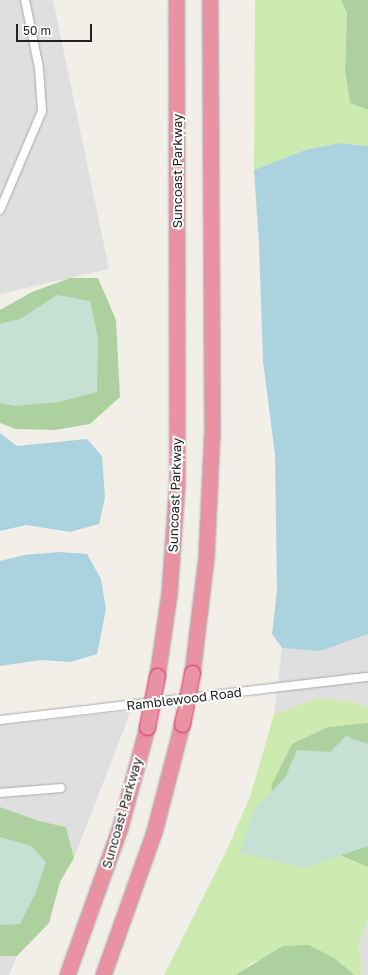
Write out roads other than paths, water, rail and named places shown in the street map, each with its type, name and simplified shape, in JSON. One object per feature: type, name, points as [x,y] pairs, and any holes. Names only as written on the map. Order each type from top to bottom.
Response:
[{"type":"highway","name":"Suncoast Parkway","points":[[67,975],[120,828],[147,727],[157,676],[170,586],[177,483],[176,0]]},
{"type":"highway","points":[[103,975],[154,832],[182,724],[192,673],[206,556],[212,444],[210,0]]},
{"type":"street","points":[[0,210],[42,111],[39,68],[25,0]]},
{"type":"street","name":"Ramblewood Road","points":[[0,720],[368,677]]},
{"type":"street","points":[[0,793],[61,788]]},
{"type":"water","points":[[339,143],[368,146],[368,634],[320,651],[282,648],[272,634],[277,590],[275,455],[263,361],[259,244],[254,170],[305,150]]},
{"type":"water","points":[[0,433],[17,446],[87,439],[102,456],[105,497],[99,524],[70,532],[26,525],[0,531]]},
{"type":"water","points":[[59,552],[87,554],[101,579],[106,609],[97,654],[71,662],[41,660],[0,666],[0,561],[24,555]]}]
